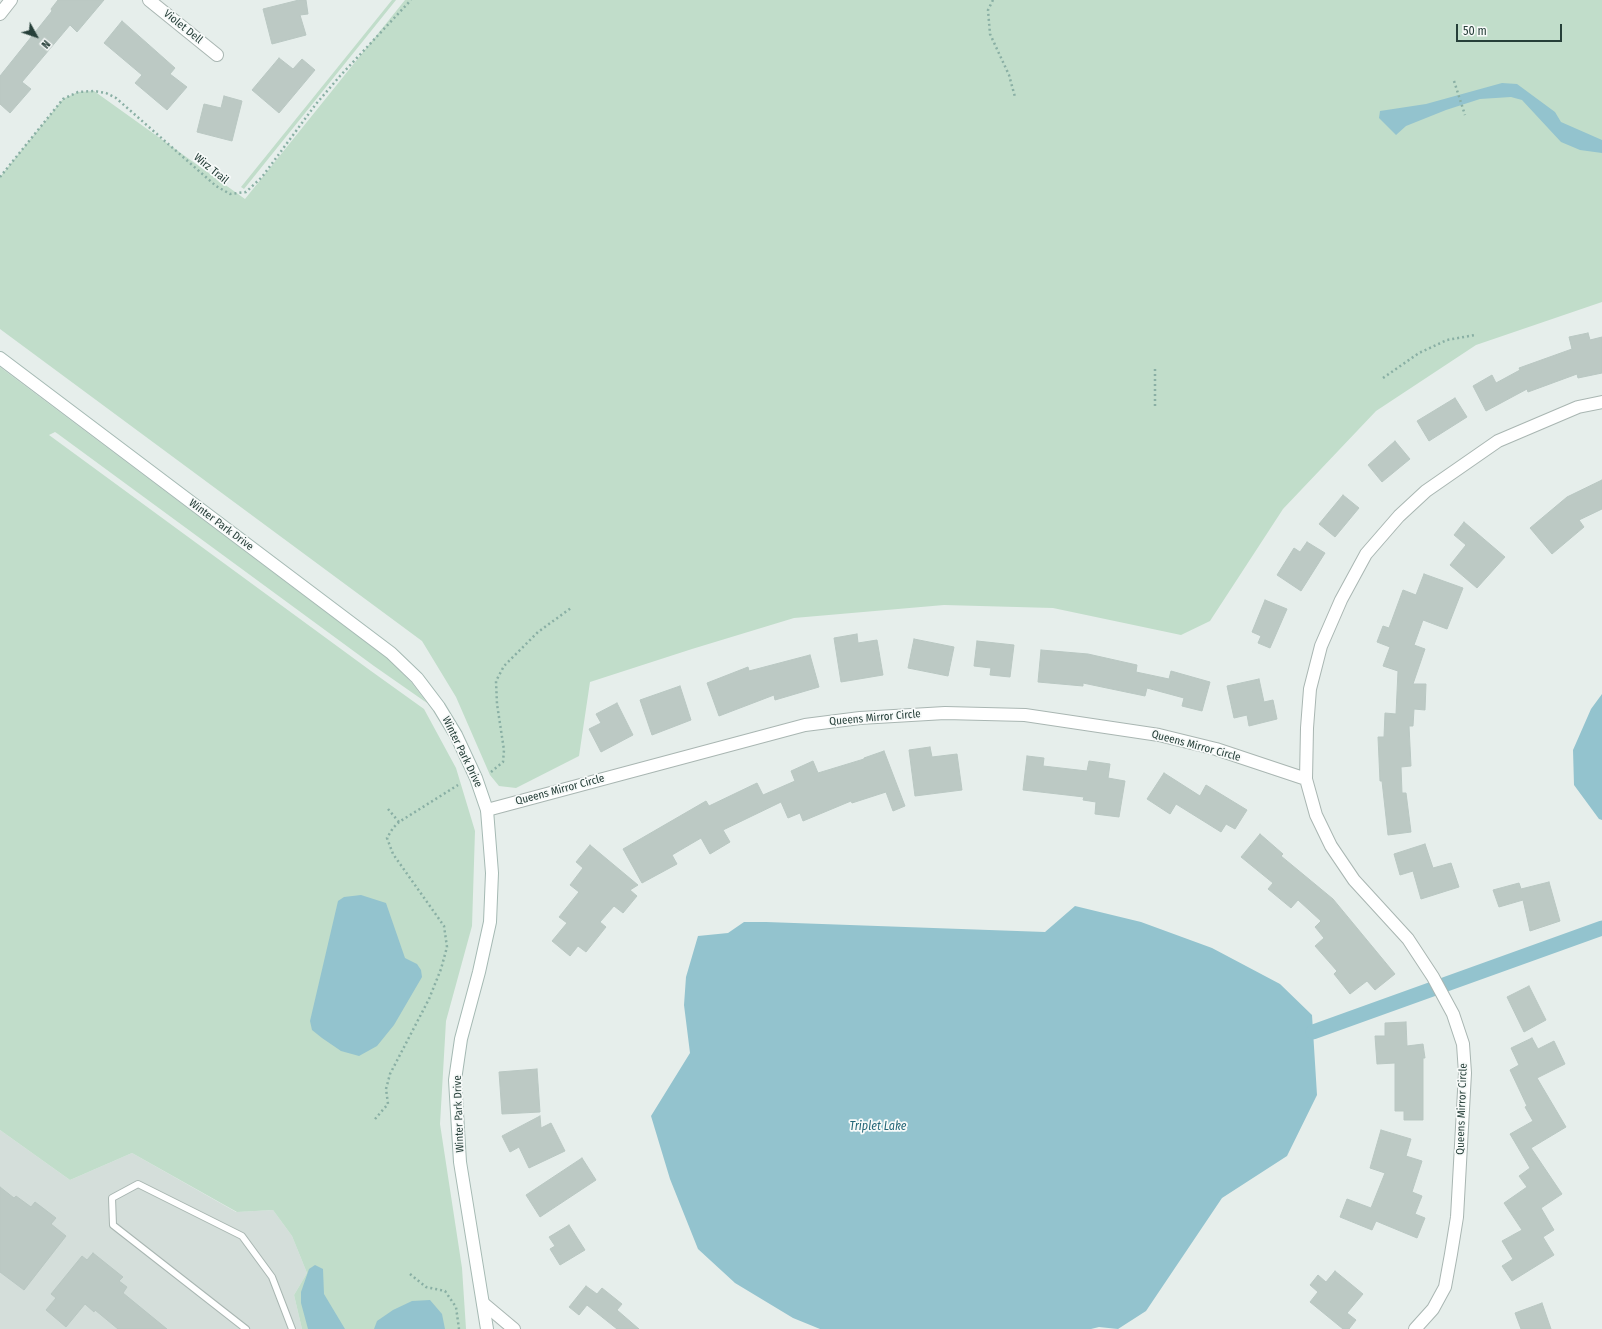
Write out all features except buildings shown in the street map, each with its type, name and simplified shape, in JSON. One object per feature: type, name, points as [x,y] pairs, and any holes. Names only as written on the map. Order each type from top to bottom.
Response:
[{"type":"street","points":[[0,14],[11,0]]},
{"type":"street","name":"Violet Dell","points":[[149,0],[217,55]]},
{"type":"street","name":"Winter Park Drive","points":[[0,358],[391,653],[417,678],[439,707],[456,736],[476,778],[487,810],[492,873],[490,922],[479,972],[461,1039],[455,1080],[460,1162],[487,1329]]},
{"type":"street","points":[[1306,779],[1307,728],[1310,689],[1321,646],[1341,600],[1366,554],[1399,516],[1426,491],[1492,445],[1578,407],[1602,402]]},
{"type":"street","name":"Queens Mirror Circle","points":[[487,810],[805,725],[860,718],[945,713],[1025,715],[1159,735],[1216,749],[1306,779],[1316,815],[1331,846],[1354,880],[1408,939],[1443,994],[1452,1014],[1462,1044],[1465,1073],[1457,1217],[1445,1287],[1433,1309],[1415,1329]]},
{"type":"street","points":[[483,1303],[514,1329]]},
{"type":"lane","points":[[246,1329],[113,1225],[112,1198],[138,1184],[242,1236],[272,1277],[292,1329]]},
{"type":"path","name":"Wirz Trail","points":[[0,177],[63,99],[78,92],[94,90],[106,93],[116,98],[216,186],[230,194],[246,192],[262,177],[316,104],[340,76],[411,0]]},
{"type":"path","points":[[993,0],[988,10],[990,34],[1009,75],[1015,97]]},
{"type":"path","points":[[1454,81],[1465,115]]},
{"type":"path","points":[[1383,378],[1419,353],[1447,340],[1475,334]]},
{"type":"path","points":[[1155,368],[1155,406]]},
{"type":"path","points":[[491,772],[503,762],[504,750],[497,704],[496,681],[504,666],[538,632],[570,608]]},
{"type":"path","points":[[374,1119],[388,1104],[386,1089],[390,1074],[429,999],[441,969],[447,947],[444,926],[393,854],[387,838],[399,822],[458,785]]},
{"type":"path","points":[[388,808],[399,822]]},
{"type":"path","points":[[410,1274],[426,1287],[445,1291],[456,1307],[459,1329]]},
{"type":"shaded area","points":[[0,1130],[70,1180],[132,1153],[236,1212],[273,1210],[292,1236],[307,1273],[294,1295],[302,1329],[0,1329]]},
{"type":"green space","points":[[392,0],[396,0],[244,189],[241,187]]},
{"type":"green space","points":[[405,0],[1602,0],[1602,302],[1476,345],[1376,411],[1283,509],[1210,621],[1181,635],[1053,608],[944,605],[794,618],[590,682],[579,756],[516,788],[499,786],[490,775],[456,697],[422,641],[0,329],[0,177],[63,99],[78,92],[94,91],[245,199]]},
{"type":"green space","points":[[0,367],[387,658],[412,683],[427,703],[374,666],[58,434],[55,432],[49,435],[424,709],[456,768],[475,831],[472,926],[446,1021],[440,1124],[462,1268],[466,1329],[302,1329],[294,1295],[307,1273],[292,1236],[273,1210],[237,1212],[132,1153],[70,1180],[0,1130]]},
{"type":"water","points":[[1502,83],[1517,84],[1555,112],[1561,122],[1602,140],[1602,153],[1580,150],[1561,142],[1522,100],[1511,97],[1480,99],[1446,110],[1406,126],[1396,135],[1379,118],[1380,111],[1426,104]]},
{"type":"water","points":[[1602,694],[1602,820],[1599,819],[1574,785],[1573,750],[1591,709]]},
{"type":"water","points":[[361,895],[386,903],[405,958],[417,964],[421,970],[422,977],[394,1025],[377,1046],[359,1056],[341,1051],[322,1038],[312,1030],[310,1021],[338,901],[344,897]]},
{"type":"water","name":"Triplet Lake","points":[[1075,906],[1141,922],[1212,948],[1280,984],[1312,1015],[1317,1095],[1287,1156],[1222,1198],[1146,1311],[1118,1329],[1099,1327],[1091,1329],[820,1329],[793,1318],[735,1283],[698,1249],[670,1179],[651,1116],[690,1053],[684,1005],[686,977],[698,936],[728,933],[744,922],[1045,932]]},
{"type":"water","points":[[315,1265],[323,1269],[324,1294],[345,1329],[308,1329],[301,1303],[301,1292],[309,1269]]},
{"type":"water","points":[[430,1300],[442,1314],[445,1329],[374,1329],[377,1321],[393,1310],[412,1301]]},
{"type":"waterway","points":[[1313,1032],[1602,928]]}]
